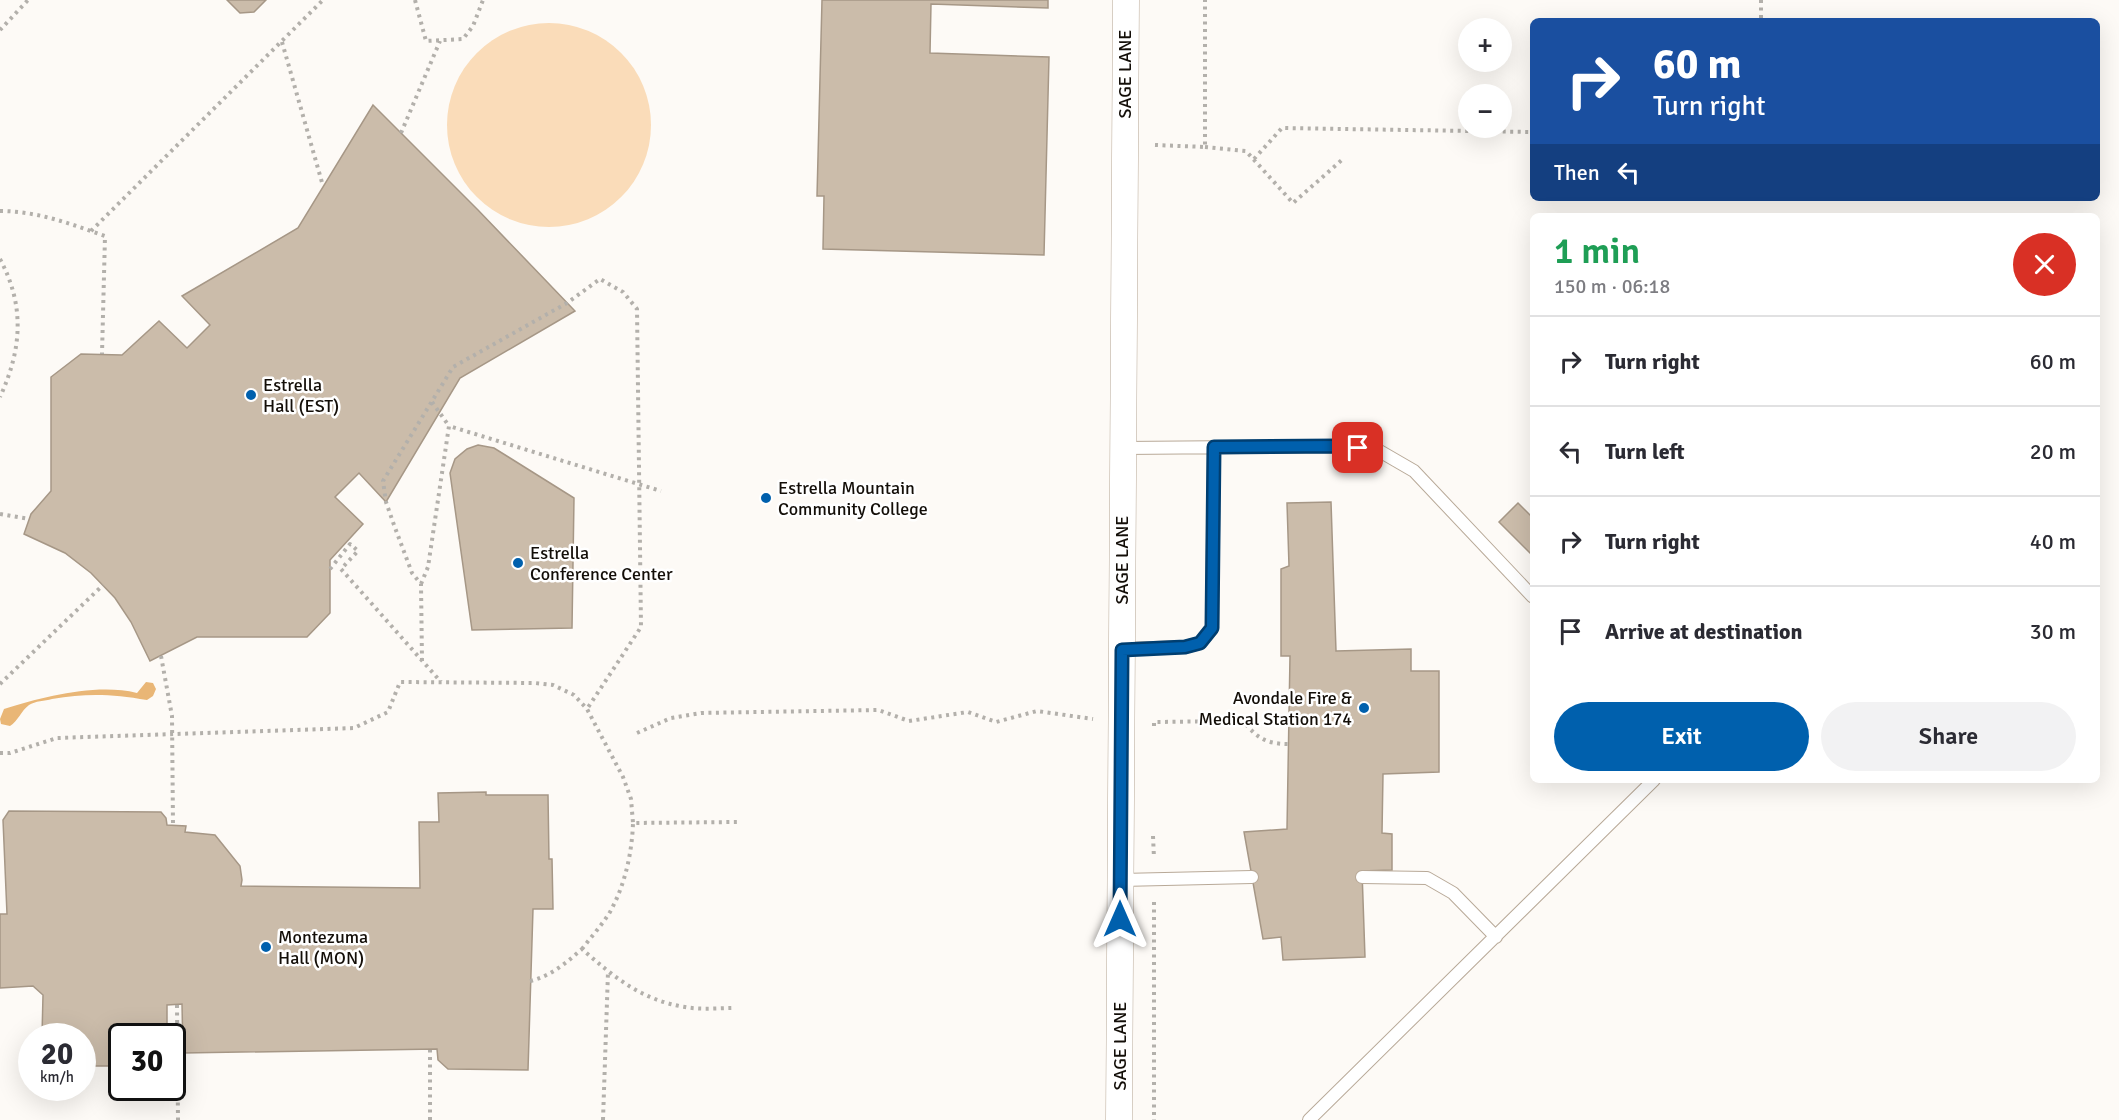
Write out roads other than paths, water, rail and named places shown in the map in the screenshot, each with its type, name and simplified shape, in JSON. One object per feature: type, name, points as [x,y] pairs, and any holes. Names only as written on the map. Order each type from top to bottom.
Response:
[{"type":"street","name":"SAGE LANE","points":[[1119,1120],[1126,0]]},
{"type":"lane","points":[[1123,448],[1340,446],[1376,449],[1414,471],[1530,594]]},
{"type":"lane","points":[[1122,650],[1185,647],[1200,643],[1212,628],[1214,447]]},
{"type":"lane","points":[[1309,1120],[1651,783]]},
{"type":"lane","points":[[1121,879],[1252,877]]},
{"type":"lane","points":[[1362,877],[1427,878],[1453,893],[1496,937]]},
{"type":"place","name":"Estrella Hall (EST)","points":[[251,395]]},
{"type":"place","name":"Estrella Mountain Community College","points":[[766,498]]},
{"type":"place","name":"Estrella Conference Center","points":[[518,563]]},
{"type":"place","name":"Avondale Fire & Medical Station 174","points":[[1364,708]]},
{"type":"place","name":"Montezuma Hall (MON)","points":[[266,947]]}]
